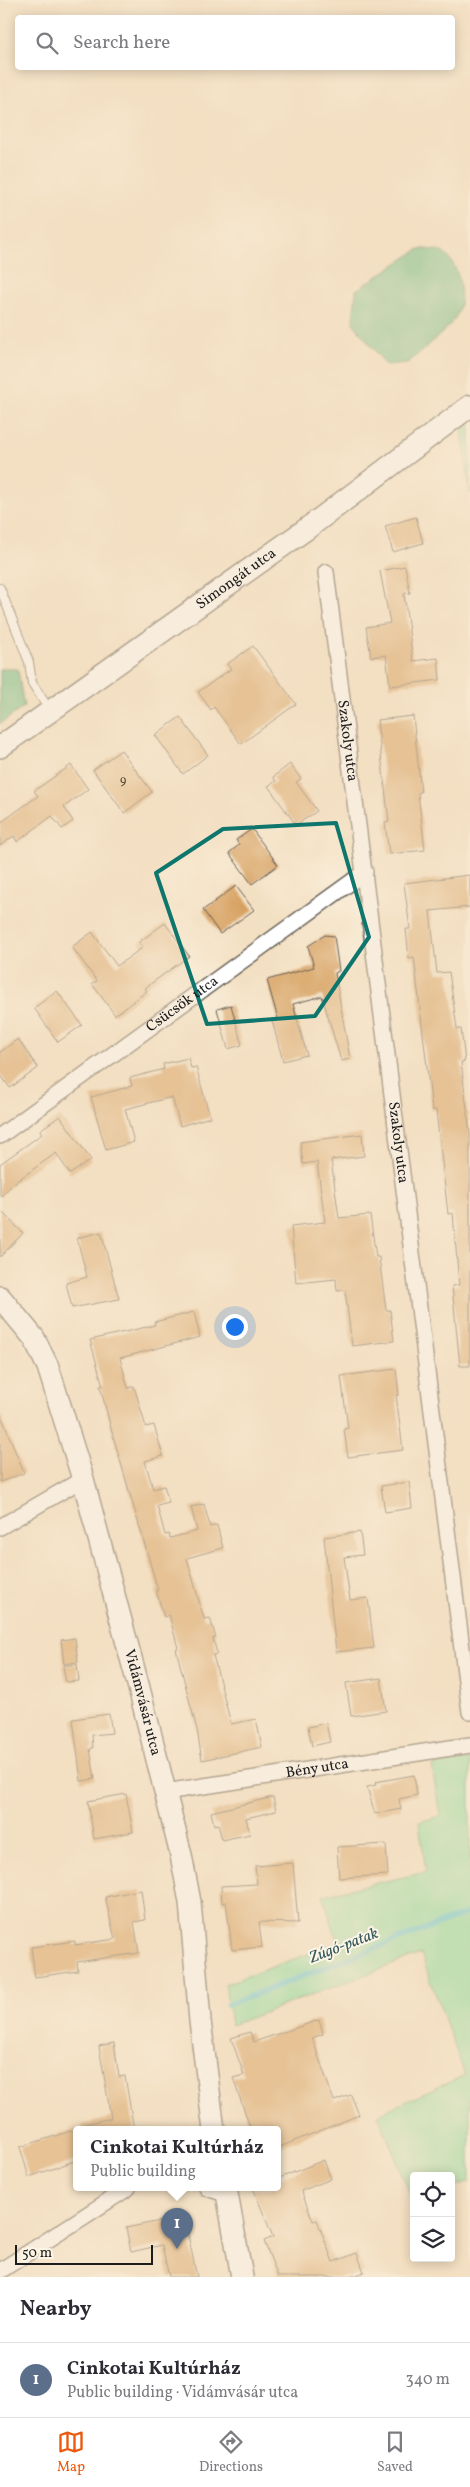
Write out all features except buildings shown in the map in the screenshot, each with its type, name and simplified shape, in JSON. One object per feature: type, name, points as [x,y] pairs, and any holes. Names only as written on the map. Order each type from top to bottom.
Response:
[{"type":"main road","name":"Simongát utca","points":[[0,747],[305,530],[470,406]]},
{"type":"main road","name":"Vidámvásár utca","points":[[0,1297],[22,1321],[41,1351],[57,1393],[83,1479],[165,1792],[190,1902],[201,2031],[213,2126]]},
{"type":"main road","points":[[227,2192],[242,2277]]},
{"type":"street","name":"Szakoly utca","points":[[326,572],[470,1712]]},
{"type":"street","name":"Csücsök utca","points":[[0,1136],[365,872]]},
{"type":"street","points":[[0,1527],[83,1479]]},
{"type":"street","name":"Bény utca","points":[[165,1792],[470,1745]]},
{"type":"street","points":[[0,2271],[123,2191]]},
{"type":"lane","points":[[0,588],[29,662],[32,683],[50,711]]},
{"type":"highlighted area","points":[[336,823],[369,937],[315,1016],[207,1024],[156,873],[223,829]]},
{"type":"green space","points":[[419,249],[440,251],[454,265],[459,280],[461,296],[458,312],[446,329],[408,363],[386,365],[353,323],[356,290]]},
{"type":"green space","points":[[470,424],[470,494],[462,429]]},
{"type":"green space","points":[[0,669],[18,669],[24,707],[0,724]]},
{"type":"green space","points":[[470,1759],[470,2181],[455,2187],[455,2172],[410,2172],[410,2194],[378,2114],[465,2075],[421,1954],[231,2025],[225,1984],[338,1943],[323,1895],[426,1872],[419,1822],[440,1816],[432,1766]]},
{"type":"waterway","name":"Zúgó-patak","points":[[227,2005],[470,1912]]},
{"type":"place","name":"Cinkotai Kultúrház","points":[[177,2249]]}]
